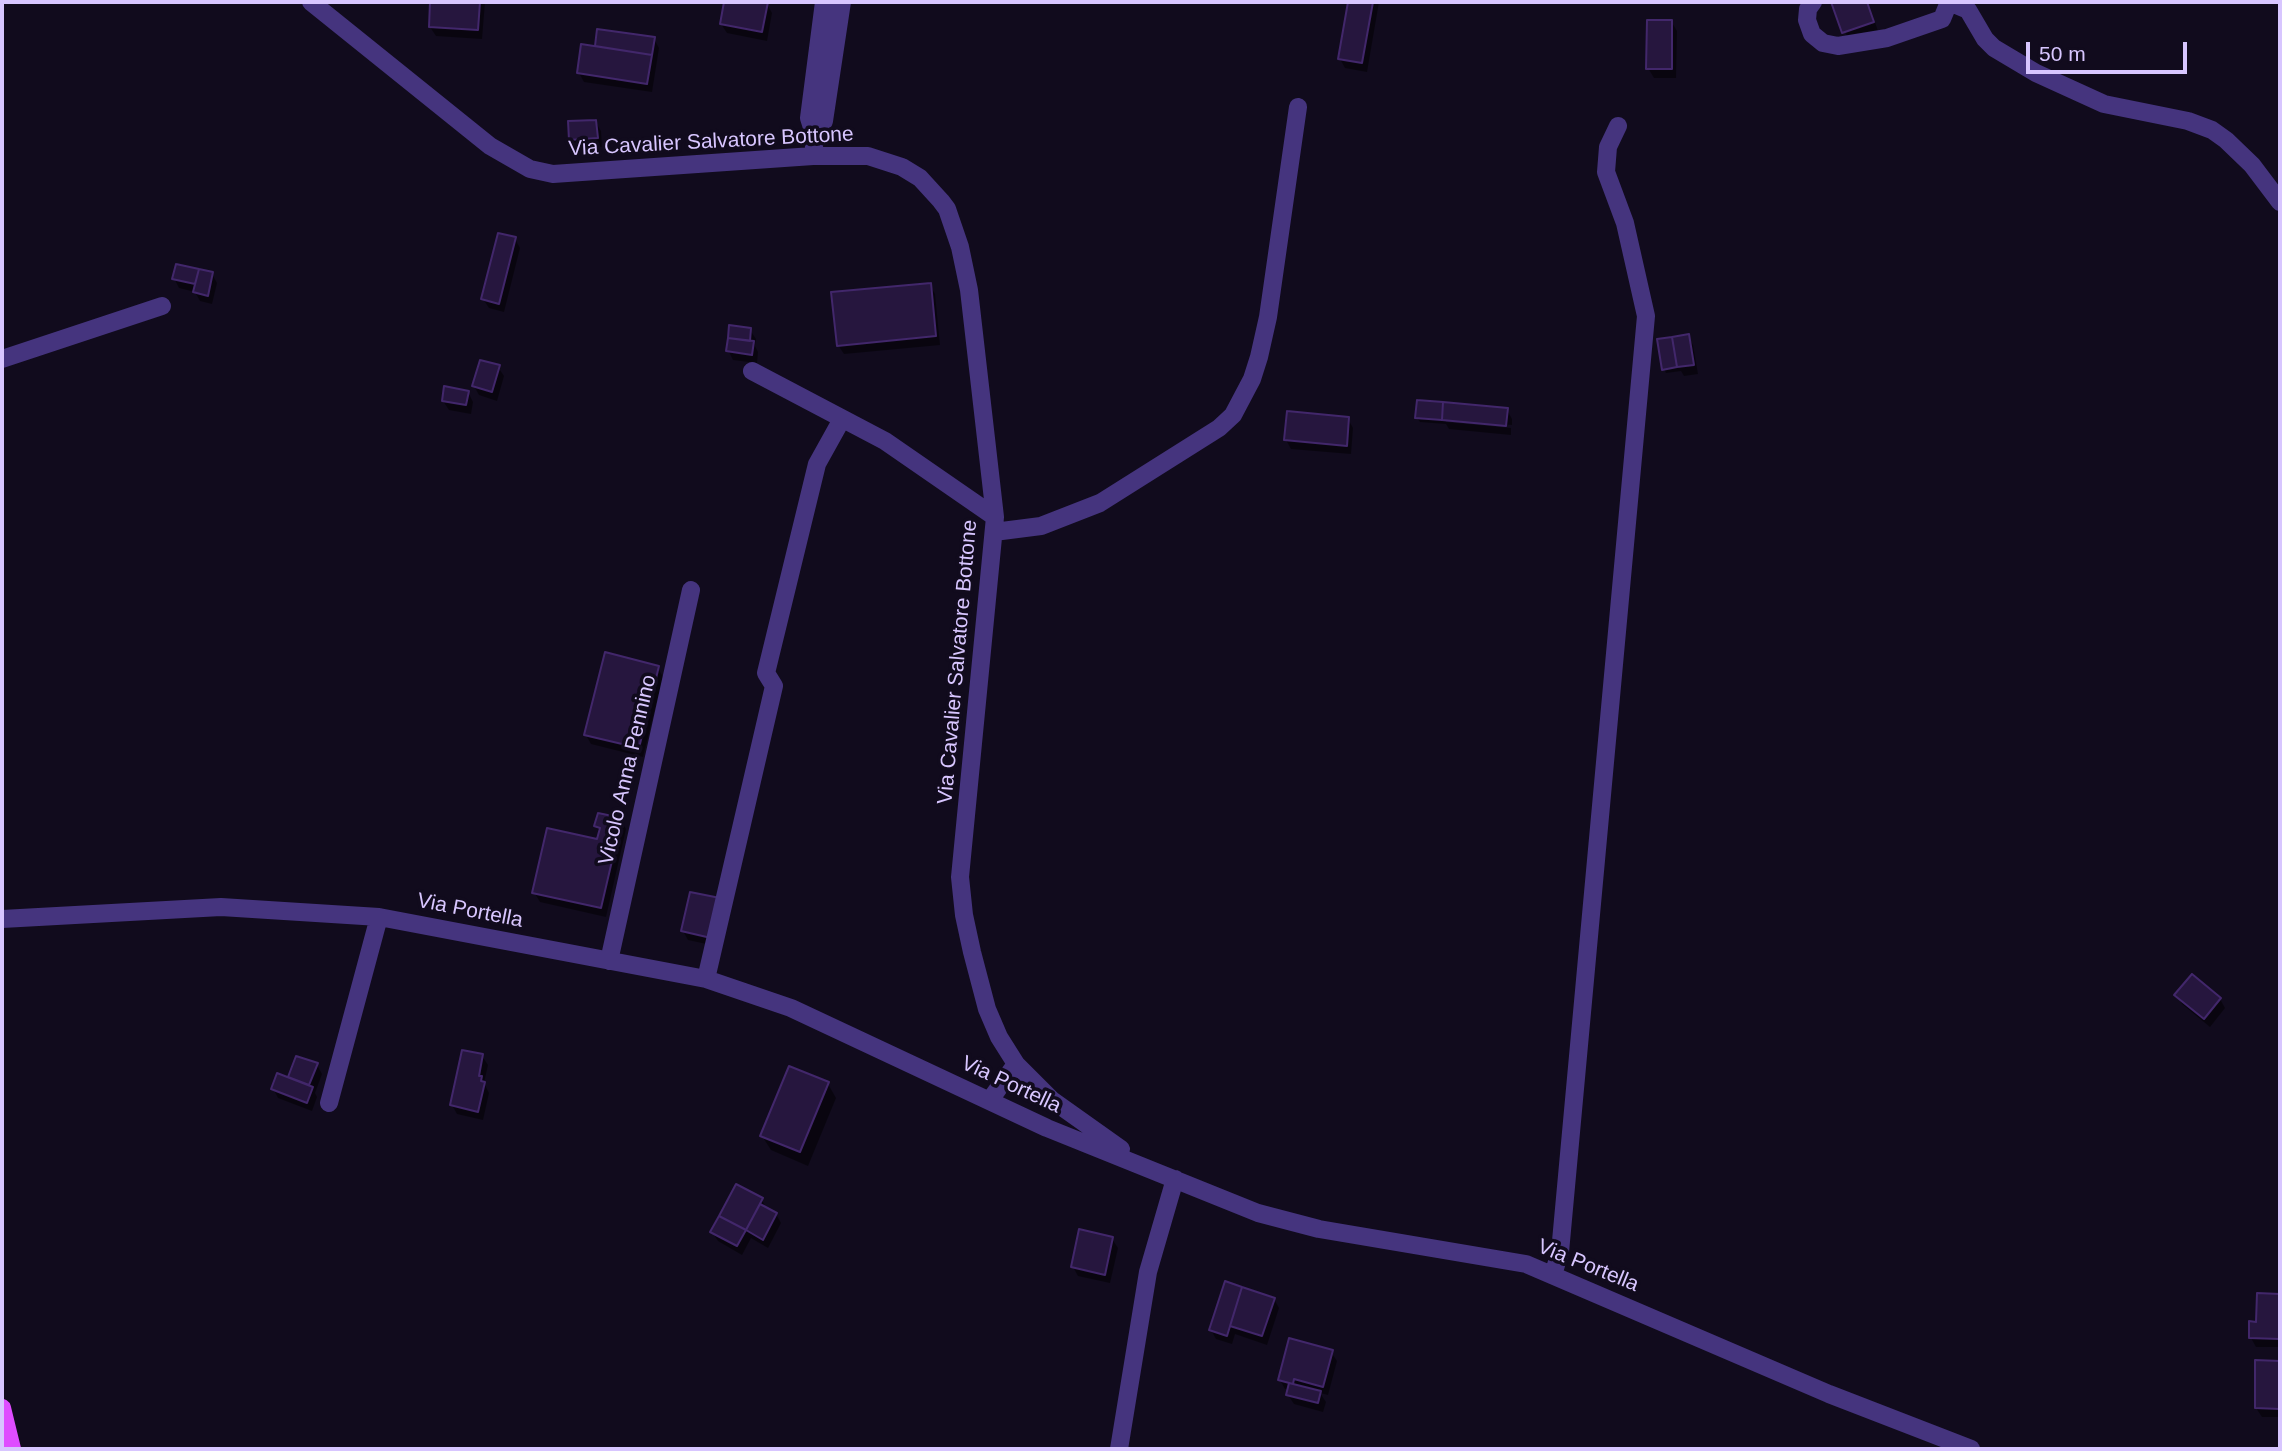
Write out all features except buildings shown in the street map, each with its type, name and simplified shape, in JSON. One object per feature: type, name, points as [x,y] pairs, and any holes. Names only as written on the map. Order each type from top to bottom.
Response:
[{"type":"main road","points":[[2,1408],[12,1449]]},
{"type":"street","name":"Via Cavalier Salvatore Bottone","points":[[311,2],[490,146],[530,169],[553,174],[813,156],[868,156],[884,159],[920,177],[935,192],[947,209],[960,247],[969,290],[994,524],[960,877],[964,915],[987,1009],[999,1037],[1016,1064],[1052,1100],[1153,1170]]},
{"type":"street","points":[[815,137],[809,118],[824,2]]},
{"type":"street","points":[[813,156],[815,137],[824,121],[842,2]]},
{"type":"street","points":[[1813,2],[1808,9],[1807,20],[1812,34],[1823,43],[1838,46],[1887,38],[1942,19],[1949,2],[1968,10],[1994,48],[2036,73],[2105,104],[2188,121],[2212,130],[2252,165],[2280,202]]},
{"type":"street","points":[[752,372],[885,441],[994,524],[1041,526],[1073,516],[1100,503],[1219,428],[1233,415],[1252,379],[1268,317],[1298,107]]},
{"type":"street","points":[[1553,1275],[1560,1252],[1646,316],[1625,223],[1606,172],[1608,147],[1618,126]]},
{"type":"street","points":[[2,359],[162,306]]},
{"type":"street","points":[[706,979],[774,686],[766,673],[775,634],[817,464],[842,419]]},
{"type":"street","name":"Vicolo Anna Pennino","points":[[609,961],[691,590]]},
{"type":"street","name":"Via Portella","points":[[2,919],[221,907],[379,917],[706,979],[790,1008],[1047,1128],[1258,1213],[1319,1228],[1526,1264],[1829,1394],[1971,1449]]},
{"type":"street","points":[[329,1103],[379,917]]},
{"type":"street","points":[[990,1100],[1016,1064]]},
{"type":"street","points":[[1119,1449],[1148,1272],[1175,1179]]}]
